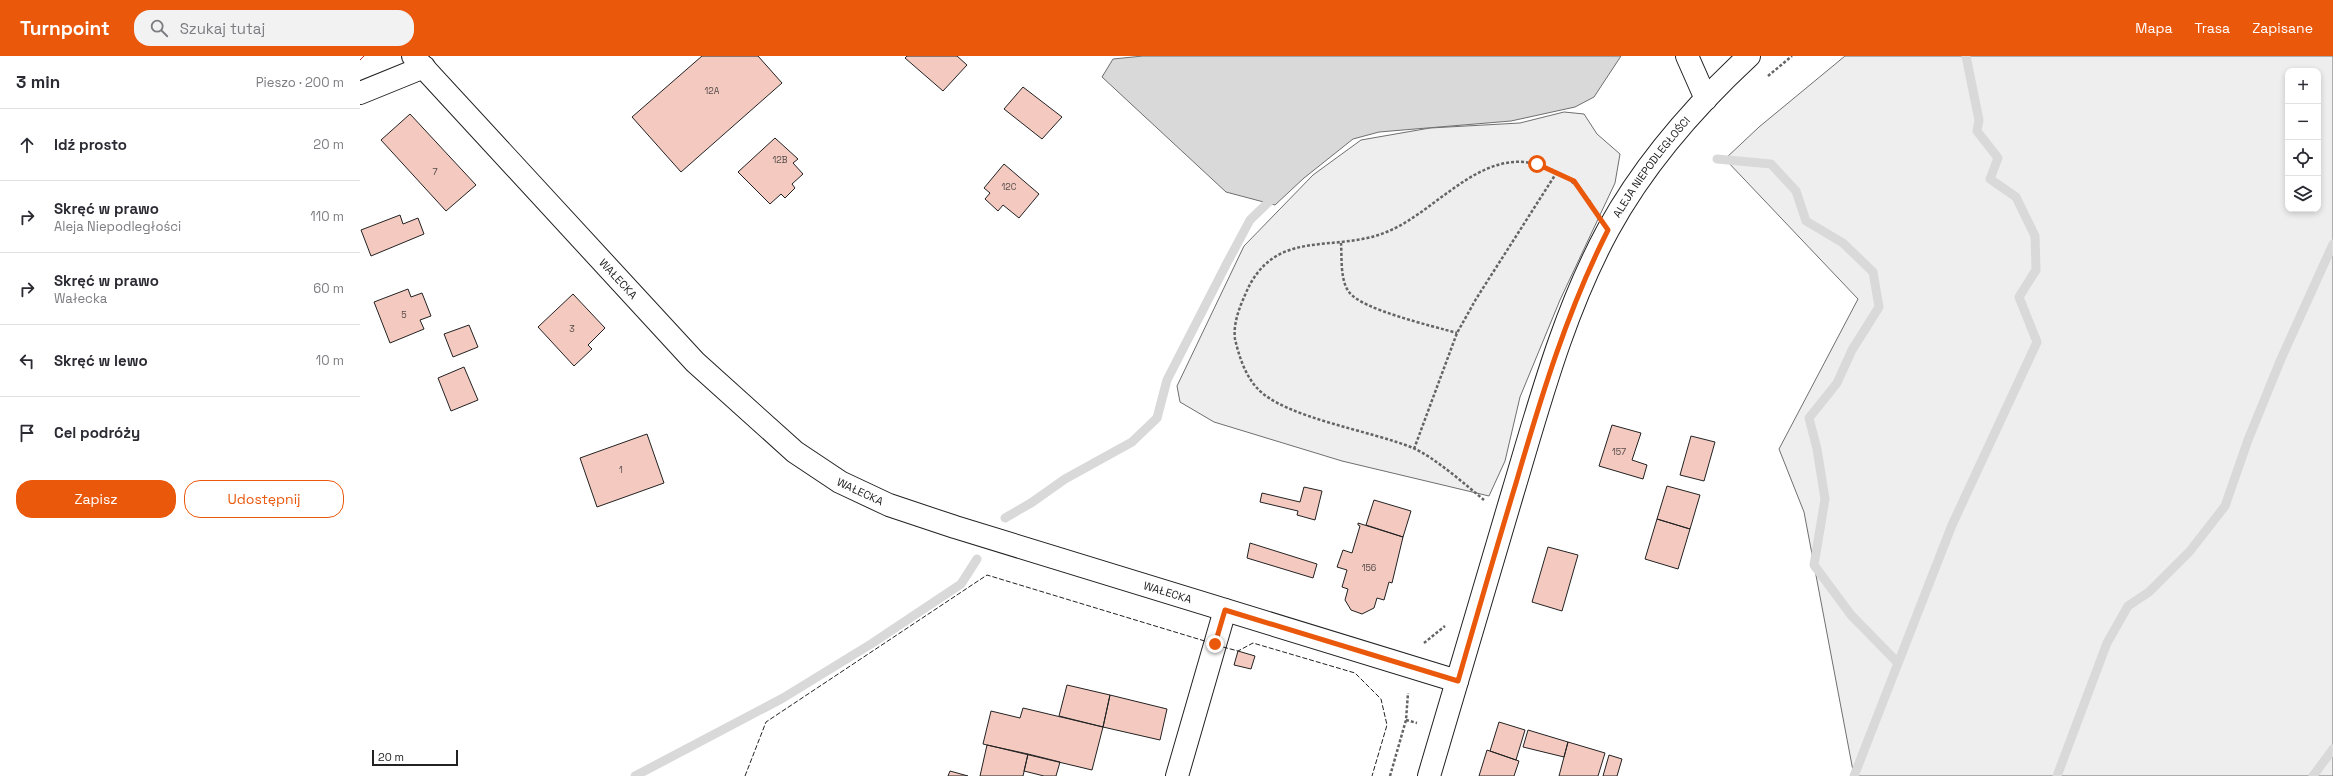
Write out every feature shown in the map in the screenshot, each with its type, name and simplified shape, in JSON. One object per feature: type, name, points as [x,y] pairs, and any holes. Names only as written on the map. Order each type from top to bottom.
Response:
[{"type":"street","points":[[1687,56],[1706,99]]},
{"type":"street","name":"ALEJA NIEPODLEGŁOŚCI","points":[[1429,776],[1550,371],[1582,284],[1608,230],[1633,190],[1656,158],[1683,123],[1749,56]]},
{"type":"street","points":[[360,93],[418,62]]},
{"type":"street","name":"WAŁECKA","points":[[418,62],[695,362],[794,452],[840,482],[888,505],[955,527],[1458,681]]},
{"type":"street","points":[[1177,776],[1225,610]]},
{"type":"path","points":[[1765,79],[1792,56]]},
{"type":"path","points":[[1486,501],[1414,448],[1280,405],[1257,388],[1242,364],[1235,337],[1238,311],[1248,286],[1261,267],[1283,252],[1308,244],[1340,243],[1368,239],[1409,221],[1474,175],[1495,165],[1519,161],[1537,164],[1574,181],[1608,230]]},
{"type":"path","points":[[1414,448],[1457,333],[1476,299],[1557,172]]},
{"type":"path","points":[[1340,243],[1344,278],[1349,292],[1363,304],[1457,333]]},
{"type":"shaded area","points":[[1143,56],[1621,56],[1594,97],[1575,107],[1511,121],[1379,132],[1353,139],[1304,178],[1275,205],[1226,192],[1102,77],[1113,59]]},
{"type":"shaded area","points":[[1845,56],[2333,56],[2333,776],[1854,776],[1804,512],[1779,449],[1858,299],[1725,159],[1759,127]]},
{"type":"shaded area","points":[[1564,112],[1584,114],[1597,134],[1620,154],[1615,183],[1560,300],[1520,397],[1505,461],[1489,496],[1342,461],[1214,422],[1180,402],[1177,386],[1244,246],[1313,175],[1361,140],[1430,128],[1520,123]]},
{"type":"building","points":[[702,56],[758,56],[782,83],[681,172],[632,117]]},
{"type":"building","points":[[907,56],[957,56],[967,65],[943,91],[905,58]]},
{"type":"building","points":[[1023,87],[1062,117],[1042,139],[1004,109]]},
{"type":"building","points":[[410,114],[476,185],[446,211],[381,140]]},
{"type":"building","points":[[775,138],[798,159],[793,163],[803,174],[792,184],[795,188],[785,198],[781,194],[770,204],[738,172]]},
{"type":"building","points":[[1004,164],[1039,194],[1019,218],[1003,205],[998,211],[985,199],[990,193],[984,188]]},
{"type":"building","points":[[400,215],[403,224],[418,218],[424,234],[371,256],[361,230]]},
{"type":"building","points":[[408,289],[411,297],[422,293],[431,316],[420,320],[424,329],[390,343],[374,302]]},
{"type":"building","points":[[573,294],[605,328],[588,345],[592,349],[574,366],[538,327]]},
{"type":"building","points":[[469,325],[478,347],[453,357],[444,334]]},
{"type":"building","points":[[464,367],[478,400],[451,411],[438,378]]},
{"type":"building","points":[[1612,425],[1641,433],[1632,460],[1647,465],[1643,479],[1599,466]]},
{"type":"building","points":[[647,434],[664,483],[597,507],[580,458]]},
{"type":"building","points":[[1691,436],[1715,442],[1704,481],[1680,475]]},
{"type":"building","points":[[1667,486],[1700,495],[1690,529],[1657,519]]},
{"type":"building","points":[[1304,487],[1322,491],[1315,520],[1297,515],[1298,511],[1260,502],[1262,493],[1300,502]]},
{"type":"building","points":[[1374,500],[1411,511],[1403,537],[1366,525]]},
{"type":"building","points":[[1657,519],[1690,529],[1678,569],[1645,559]]},
{"type":"building","points":[[1358,523],[1403,537],[1392,583],[1389,582],[1384,600],[1377,598],[1374,608],[1362,614],[1351,610],[1345,600],[1348,589],[1342,587],[1347,570],[1337,567],[1343,550],[1352,553],[1360,526]]},
{"type":"building","points":[[1250,543],[1317,564],[1313,578],[1247,558]]},
{"type":"building","points":[[1548,547],[1578,555],[1562,611],[1532,602]]},
{"type":"building","points":[[1238,651],[1255,656],[1251,669],[1234,665]]},
{"type":"building","points":[[1067,685],[1110,695],[1103,727],[1059,716]]},
{"type":"building","points":[[1110,695],[1167,709],[1160,740],[1103,727]]},
{"type":"building","points":[[1023,708],[1103,727],[1092,770],[983,744],[991,711],[1020,718]]},
{"type":"building","points":[[1499,722],[1525,730],[1516,760],[1490,751]]},
{"type":"building","points":[[1528,730],[1568,742],[1564,757],[1523,747]]},
{"type":"building","points":[[1568,742],[1605,753],[1598,776],[1559,776]]},
{"type":"building","points":[[987,745],[1028,754],[1023,776],[980,776]]},
{"type":"building","points":[[1487,750],[1519,761],[1514,776],[1479,776]]},
{"type":"building","points":[[1028,754],[1060,762],[1056,776],[1044,776],[1024,771]]},
{"type":"building","points":[[1609,755],[1622,759],[1617,776],[1603,776]]},
{"type":"building","points":[[950,771],[968,776],[948,776]]},
{"type":"waterway","points":[[1854,776],[1952,525],[2037,342],[2019,297],[2036,270],[2035,236],[2016,197],[1990,179],[1998,158],[1977,131],[1979,120],[1966,56]]},
{"type":"waterway","points":[[1717,159],[1771,164],[1796,191],[1806,221],[1843,243],[1873,272],[1879,307],[1852,350],[1837,383],[1809,418],[1817,449],[1825,499],[1814,565],[1851,615],[1898,663]]},
{"type":"waterway","points":[[1005,518],[1031,503],[1065,479],[1132,442],[1157,418],[1167,380],[1227,263],[1250,220],[1276,195]]},
{"type":"waterway","points":[[2057,776],[2107,643],[2128,606],[2149,592],[2190,551],[2225,506],[2248,440],[2281,359],[2333,244]]},
{"type":"waterway","points":[[635,776],[783,698],[871,644],[961,584],[977,559]]},
{"type":"waterway","points":[[2313,776],[2333,749]]},
{"type":"fence","points":[[745,776],[766,722],[987,575],[1208,642]]},
{"type":"fence","points":[[1223,647],[1238,651],[1253,643],[1355,673],[1381,699],[1387,725],[1372,776]]},
{"type":"power","points":[[360,60],[364,56]]},
{"type":"route","points":[[1215,644],[1225,610],[1414,669],[1458,681],[1548,379],[1570,313],[1588,270],[1608,230],[1574,181],[1537,164]]}]
